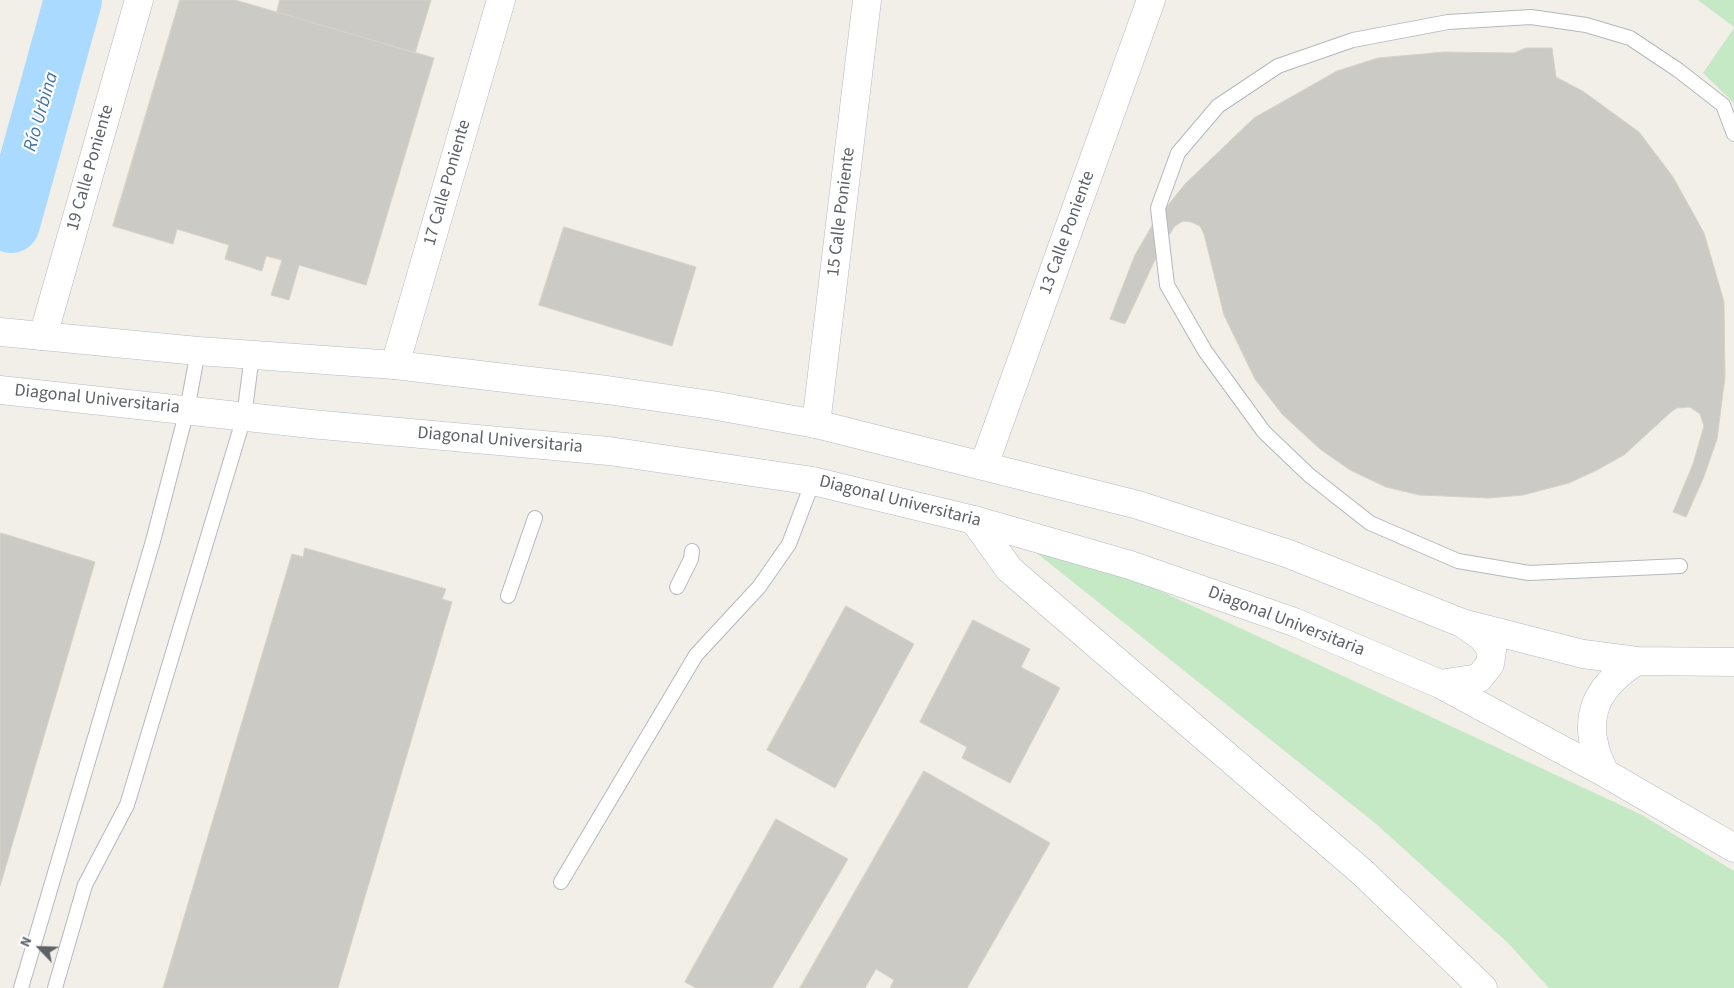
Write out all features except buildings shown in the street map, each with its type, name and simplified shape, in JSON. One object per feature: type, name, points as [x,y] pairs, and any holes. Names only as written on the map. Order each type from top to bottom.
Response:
[{"type":"main road","name":"19 Calle Poniente","points":[[43,336],[139,0]]},
{"type":"main road","name":"17 Calle Poniente","points":[[395,366],[501,0]]},
{"type":"main road","name":"15 Calle Poniente","points":[[816,424],[867,0]]},
{"type":"main road","name":"13 Calle Poniente","points":[[984,465],[1151,0]]},
{"type":"main road","points":[[0,332],[198,351],[395,366],[607,390],[712,405],[816,424],[1138,505],[1289,554],[1462,623],[1583,654],[1637,661],[1734,662]]},
{"type":"main road","name":"Diagonal Universitaria","points":[[0,390],[244,417],[609,451],[813,481],[974,520],[1158,574],[1294,622],[1440,684],[1605,773],[1734,848]]},
{"type":"main road","points":[[974,520],[1009,569],[1362,872],[1483,988]]},
{"type":"main road","points":[[1440,684],[1479,678],[1490,664],[1492,650],[1482,637],[1462,623]]},
{"type":"main road","points":[[1605,773],[1595,753],[1592,739],[1594,709],[1604,689],[1613,678],[1637,661]]},
{"type":"lane","points":[[1680,566],[1528,573],[1458,561],[1370,523],[1309,475],[1264,432],[1205,351],[1167,285],[1158,208],[1178,153],[1218,106],[1278,66],[1353,40],[1448,22],[1531,16],[1586,25],[1630,38],[1678,70],[1723,106],[1734,134]]},
{"type":"lane","points":[[21,988],[153,541],[187,410],[198,351]]},
{"type":"lane","points":[[55,988],[85,885],[127,805],[244,417],[252,355]]},
{"type":"lane","points":[[561,882],[696,655],[759,587],[789,544],[813,481]]},
{"type":"lane","points":[[508,596],[535,518]]},
{"type":"lane","points":[[677,587],[691,559],[692,551]]},
{"type":"green space","points":[[1698,0],[1734,0],[1734,27]]},
{"type":"green space","points":[[1734,28],[1734,103],[1703,73]]},
{"type":"green space","points":[[1034,551],[1141,582],[1642,815],[1734,871],[1734,988],[1549,988],[1508,943],[1375,823]]},
{"type":"waterway","name":"Río Urbina","points":[[11,224],[73,0]]}]
